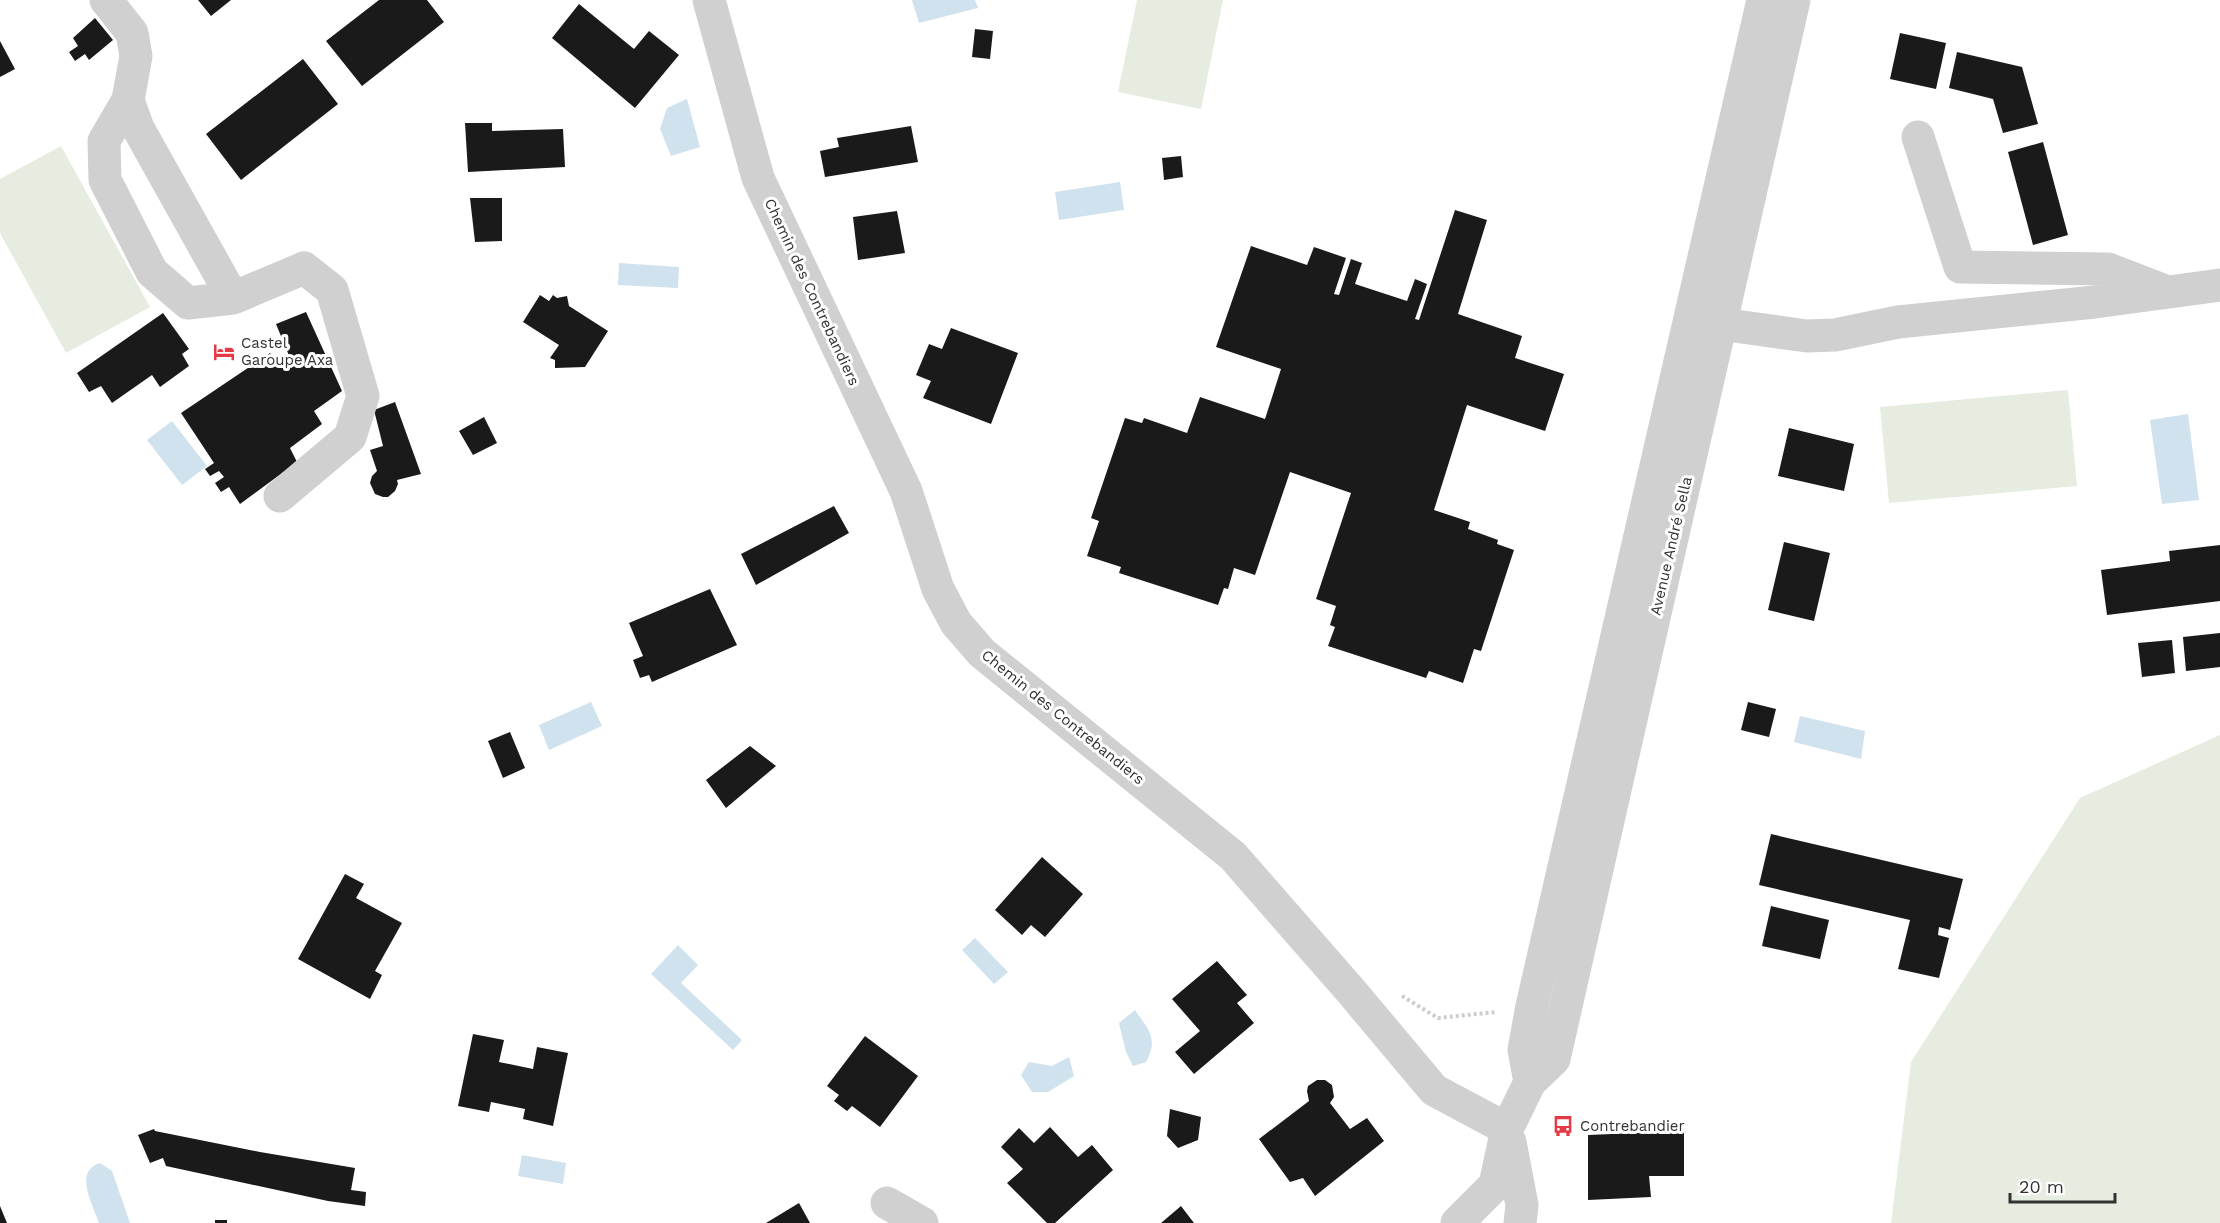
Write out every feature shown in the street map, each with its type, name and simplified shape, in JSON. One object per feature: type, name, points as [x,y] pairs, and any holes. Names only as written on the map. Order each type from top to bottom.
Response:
[{"type":"street","points":[[106,0],[132,33],[136,56],[128,100],[104,141],[105,180],[152,272],[188,303],[233,298],[304,268],[332,290],[363,396],[350,437],[280,496]]},
{"type":"street","name":"Chemin des Contrebandiers","points":[[710,0],[758,178],[906,491],[938,589],[956,623],[982,652],[1233,856],[1351,990],[1434,1090],[1507,1129]]},
{"type":"street","name":"Avenue André Sella","points":[[1457,1223],[1495,1185],[1507,1129],[1530,1082],[1554,1059],[1706,322],[1763,0]]},
{"type":"street","name":"Avenue André Sella","points":[[1530,1082],[1524,1050],[1533,1006],[1706,322],[1794,0]]},
{"type":"street","points":[[128,100],[138,128],[233,298]]},
{"type":"street","points":[[1918,137],[1960,267],[2108,269],[2169,292]]},
{"type":"street","points":[[1706,322],[1807,336],[1835,335],[1898,322],[1954,318],[2220,285]]},
{"type":"street","points":[[1507,1129],[1522,1205],[1520,1223]]},
{"type":"street","points":[[887,1203],[922,1223]]},
{"type":"path","points":[[1351,990],[1397,993],[1438,1018],[1533,1006]]},
{"type":"shaded area","points":[[1137,0],[1223,0],[1201,109],[1118,92]]},
{"type":"shaded area","points":[[61,146],[150,307],[66,353],[0,233],[0,179]]},
{"type":"shaded area","points":[[2068,390],[2077,486],[1889,503],[1880,407]]},
{"type":"shaded area","points":[[2220,735],[2220,1223],[1891,1223],[1911,1062],[2080,798]]},
{"type":"water","points":[[912,0],[975,0],[978,8],[919,23]]},
{"type":"water","points":[[687,99],[700,147],[671,156],[660,129],[667,108]]},
{"type":"water","points":[[1120,182],[1124,210],[1059,220],[1055,192]]},
{"type":"water","points":[[619,263],[679,267],[678,288],[618,285]]},
{"type":"water","points":[[2188,414],[2199,500],[2162,504],[2150,420]]},
{"type":"water","points":[[172,421],[207,466],[182,485],[147,440]]},
{"type":"water","points":[[591,702],[602,726],[549,750],[539,725]]},
{"type":"water","points":[[1800,716],[1865,731],[1861,759],[1794,742]]},
{"type":"water","points":[[975,938],[1008,972],[994,984],[962,950]]},
{"type":"water","points":[[678,945],[698,965],[681,983],[742,1040],[733,1050],[651,974]]},
{"type":"water","points":[[1135,1010],[1150,1034],[1152,1046],[1146,1062],[1133,1066],[1126,1052],[1119,1023]]},
{"type":"water","points":[[1069,1057],[1074,1076],[1048,1092],[1032,1092],[1021,1075],[1029,1062],[1052,1066]]},
{"type":"water","points":[[522,1155],[566,1163],[563,1184],[518,1176]]},
{"type":"water","points":[[100,1163],[112,1171],[130,1223],[99,1223],[86,1181],[92,1167]]},
{"type":"building","points":[[198,0],[231,0],[211,16]]},
{"type":"building","points":[[379,0],[427,0],[444,22],[362,86],[326,41]]},
{"type":"building","points":[[579,4],[634,49],[649,31],[679,55],[635,108],[552,38]]},
{"type":"building","points":[[95,18],[113,40],[89,60],[85,54],[75,61],[69,52],[78,46],[73,38]]},
{"type":"building","points":[[975,29],[993,31],[990,59],[972,57]]},
{"type":"building","points":[[1900,33],[1946,43],[1936,89],[1890,79]]},
{"type":"building","points":[[0,41],[15,69],[0,77]]},
{"type":"building","points":[[1957,52],[2022,67],[2038,124],[2003,133],[1993,99],[1949,88]]},
{"type":"building","points":[[303,59],[338,104],[241,180],[206,134]]},
{"type":"building","points":[[465,123],[492,123],[492,131],[563,129],[565,167],[468,172]]},
{"type":"building","points":[[911,126],[918,162],[825,177],[820,151],[839,147],[837,138]]},
{"type":"building","points":[[2043,142],[2068,235],[2033,245],[2008,152]]},
{"type":"building","points":[[1181,156],[1183,177],[1164,180],[1162,158]]},
{"type":"building","points":[[470,198],[502,198],[502,241],[475,242]]},
{"type":"building","points":[[1455,210],[1487,220],[1458,314],[1522,336],[1515,358],[1564,374],[1545,431],[1467,405],[1434,510],[1470,522],[1468,529],[1498,540],[1497,544],[1514,550],[1481,651],[1474,649],[1463,683],[1429,671],[1426,678],[1328,646],[1335,627],[1330,625],[1336,606],[1316,599],[1351,493],[1290,472],[1255,575],[1234,568],[1228,589],[1224,588],[1218,605],[1119,573],[1121,567],[1087,556],[1099,521],[1091,518],[1125,418],[1142,423],[1144,418],[1187,433],[1200,397],[1265,419],[1281,369],[1216,347],[1251,246],[1307,265],[1314,247],[1346,258],[1334,294],[1339,295],[1351,259],[1362,263],[1355,284],[1407,301],[1415,279],[1427,284],[1415,319],[1419,320]]},
{"type":"building","points":[[897,211],[905,253],[858,260],[853,217]]},
{"type":"building","points":[[540,295],[549,301],[553,295],[557,298],[567,296],[569,306],[608,331],[585,367],[555,368],[555,360],[550,358],[559,345],[523,322]]},
{"type":"building","points":[[306,312],[342,391],[314,411],[322,424],[290,448],[297,462],[240,504],[229,487],[221,492],[215,483],[224,477],[219,471],[210,476],[205,469],[214,463],[181,413],[270,353],[279,364],[290,358],[276,324]]},
{"type":"building","points":[[163,313],[189,349],[182,354],[189,366],[160,387],[152,375],[112,403],[101,386],[89,392],[77,373]]},
{"type":"building","points":[[951,328],[1018,353],[991,424],[923,398],[931,381],[916,375],[929,344],[942,349]]},
{"type":"building","points":[[395,402],[421,474],[397,480],[395,491],[388,497],[383,497],[375,494],[370,483],[377,471],[370,450],[383,446],[374,410]]},
{"type":"building","points":[[484,417],[497,443],[473,455],[459,431]]},
{"type":"building","points":[[1789,428],[1854,444],[1844,491],[1778,476]]},
{"type":"building","points":[[834,506],[849,533],[756,585],[741,554]]},
{"type":"building","points":[[1784,542],[1830,553],[1814,621],[1768,610]]},
{"type":"building","points":[[2220,545],[2220,601],[2107,615],[2101,570],[2170,561],[2169,551]]},
{"type":"building","points":[[710,589],[737,645],[652,682],[649,675],[640,678],[633,660],[643,656],[629,623]]},
{"type":"building","points":[[2220,633],[2220,667],[2186,671],[2183,637]]},
{"type":"building","points":[[2172,640],[2175,673],[2142,677],[2138,643]]},
{"type":"building","points":[[1748,702],[1776,709],[1769,737],[1741,730]]},
{"type":"building","points":[[510,732],[525,768],[503,778],[488,741]]},
{"type":"building","points":[[750,746],[776,766],[726,808],[706,780]]},
{"type":"building","points":[[1771,834],[1963,879],[1950,930],[1939,927],[1938,935],[1949,938],[1939,978],[1898,969],[1910,920],[1759,885]]},
{"type":"building","points":[[1042,857],[1083,894],[1045,937],[1031,925],[1022,935],[995,910]]},
{"type":"building","points":[[345,874],[364,884],[356,898],[402,923],[375,971],[382,975],[370,999],[298,959]]},
{"type":"building","points":[[1771,906],[1829,920],[1820,959],[1762,946]]},
{"type":"building","points":[[1217,961],[1247,995],[1237,1003],[1254,1023],[1194,1074],[1175,1052],[1200,1031],[1172,999]]},
{"type":"building","points":[[473,1034],[504,1040],[499,1062],[533,1069],[537,1047],[568,1053],[553,1126],[523,1119],[525,1109],[491,1102],[489,1112],[458,1106]]},
{"type":"building","points":[[865,1036],[918,1076],[880,1127],[852,1106],[847,1111],[834,1101],[839,1095],[827,1086]]},
{"type":"building","points":[[1317,1080],[1325,1080],[1332,1085],[1334,1097],[1330,1103],[1350,1129],[1367,1118],[1384,1141],[1315,1196],[1303,1178],[1290,1182],[1259,1139],[1309,1101],[1308,1086]]},
{"type":"building","points":[[1170,1109],[1201,1117],[1198,1140],[1178,1148],[1167,1136]]},
{"type":"building","points":[[1050,1127],[1078,1157],[1092,1145],[1113,1170],[1055,1223],[1047,1223],[1007,1183],[1023,1169],[1001,1147],[1019,1128],[1034,1143]]},
{"type":"building","points":[[154,1129],[260,1152],[355,1168],[351,1190],[366,1192],[365,1206],[328,1201],[166,1166],[163,1158],[150,1163],[138,1135]]},
{"type":"building","points":[[1684,1131],[1684,1176],[1649,1176],[1651,1197],[1588,1200],[1588,1135]]},
{"type":"building","points":[[799,1203],[810,1223],[766,1223]]},
{"type":"building","points":[[0,1206],[7,1223],[0,1223]]},
{"type":"building","points":[[1181,1206],[1194,1223],[1161,1223]]},
{"type":"building","points":[[215,1220],[227,1220],[227,1223],[215,1223]]},
{"type":"place","name":"Castel Garoupe Axa","points":[[224,352]]},
{"type":"place","name":"Contrebandier","points":[[1563,1126]]}]
